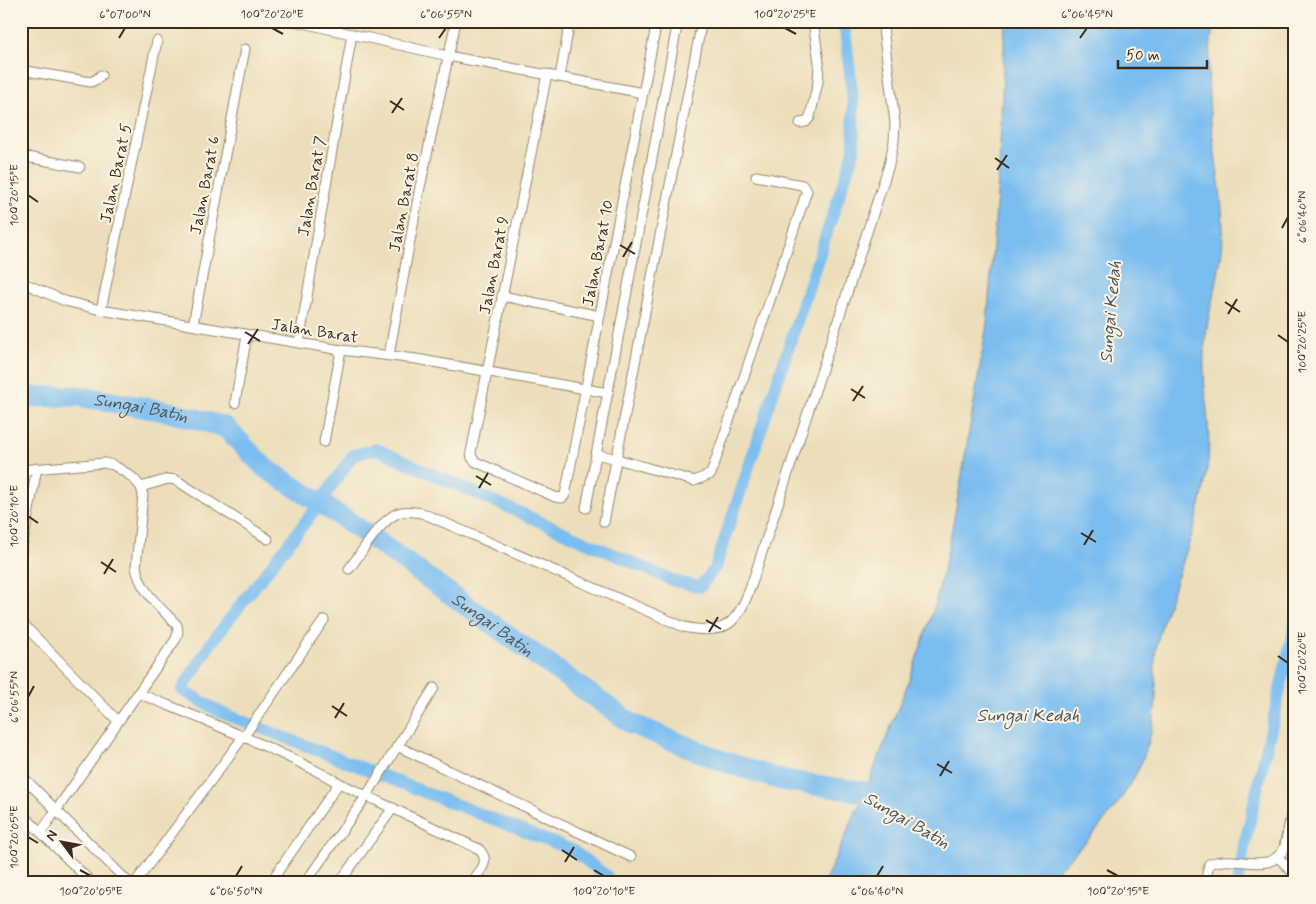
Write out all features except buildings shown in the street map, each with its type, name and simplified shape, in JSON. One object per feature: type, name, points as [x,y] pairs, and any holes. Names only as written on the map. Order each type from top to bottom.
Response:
[{"type":"street","points":[[21,30],[23,21]]},
{"type":"street","points":[[294,21],[448,56],[643,93]]},
{"type":"street","name":"Jalan Barat 8","points":[[389,356],[419,192],[456,21]]},
{"type":"street","points":[[560,76],[570,21]]},
{"type":"street","name":"Jalan Barat 10","points":[[566,490],[657,21]]},
{"type":"street","points":[[586,508],[678,21]]},
{"type":"street","points":[[604,522],[702,21]]},
{"type":"street","points":[[800,123],[806,122],[810,117],[818,82],[819,62],[813,21]]},
{"type":"street","points":[[349,569],[387,520],[404,511],[422,513],[684,627],[707,631],[721,628],[732,622],[745,602],[751,586],[889,165],[894,141],[895,123],[882,21]]},
{"type":"street","name":"Jalan Barat 7","points":[[299,343],[352,34]]},
{"type":"street","name":"Jalan Barat 5","points":[[101,310],[157,42]]},
{"type":"street","name":"Jalan Barat 6","points":[[193,326],[245,49]]},
{"type":"street","points":[[21,70],[91,82],[101,75]]},
{"type":"street","name":"Jalan Barat 9","points":[[547,74],[470,452],[476,462],[555,497],[562,498],[566,490]]},
{"type":"street","points":[[21,156],[80,167]]},
{"type":"street","points":[[596,454],[694,480],[711,474],[806,191],[802,185],[756,176]]},
{"type":"street","name":"Jalan Barat","points":[[21,282],[65,301],[101,310],[341,350],[416,358],[608,393]]},
{"type":"street","points":[[502,296],[600,316]]},
{"type":"street","points":[[235,403],[247,334]]},
{"type":"street","points":[[324,442],[341,350]]},
{"type":"street","points":[[21,470],[104,463],[120,468],[141,487],[144,495],[136,567],[138,579],[144,589],[177,625],[178,632],[176,639],[40,832]]},
{"type":"street","points":[[21,553],[37,468]]},
{"type":"street","points":[[141,487],[168,479],[176,480],[268,539]]},
{"type":"street","points":[[21,620],[118,721]]},
{"type":"street","points":[[135,883],[247,733],[324,620]]},
{"type":"street","points":[[305,883],[367,795],[434,688]]},
{"type":"street","points":[[138,694],[247,733],[339,783],[479,849],[484,855],[484,865],[471,883]]},
{"type":"street","points":[[397,746],[631,857]]},
{"type":"street","points":[[21,775],[129,883]]},
{"type":"street","points":[[270,883],[339,783]]},
{"type":"street","points":[[1205,883],[1209,864],[1218,860],[1265,864],[1272,862],[1278,857],[1290,846],[1295,804]]},
{"type":"street","points":[[339,883],[393,808]]},
{"type":"street","points":[[21,813],[92,883]]},
{"type":"street","points":[[1278,857],[1295,875]]},
{"type":"water","name":"Sungai Kedah","points":[[1005,21],[1216,21],[1211,40],[1208,74],[1211,118],[1222,206],[1223,244],[1205,337],[1204,382],[1209,455],[1201,502],[1158,639],[1155,662],[1156,691],[1154,717],[1144,755],[1129,787],[1109,815],[1051,876],[1048,883],[824,883],[865,792],[910,678],[934,608],[947,555],[987,324],[999,169]]},
{"type":"waterway","points":[[605,883],[607,876],[572,850],[220,712],[182,690],[211,643],[320,503],[353,455],[376,449],[674,581],[700,587],[715,568],[854,151],[853,100],[844,21]]},
{"type":"waterway","name":"Sungai Batin","points":[[21,397],[78,396],[170,412],[225,427],[265,468],[348,521],[632,724],[720,760],[781,780],[865,792],[890,807]]},
{"type":"waterway","points":[[1238,883],[1245,842],[1295,624]]}]
